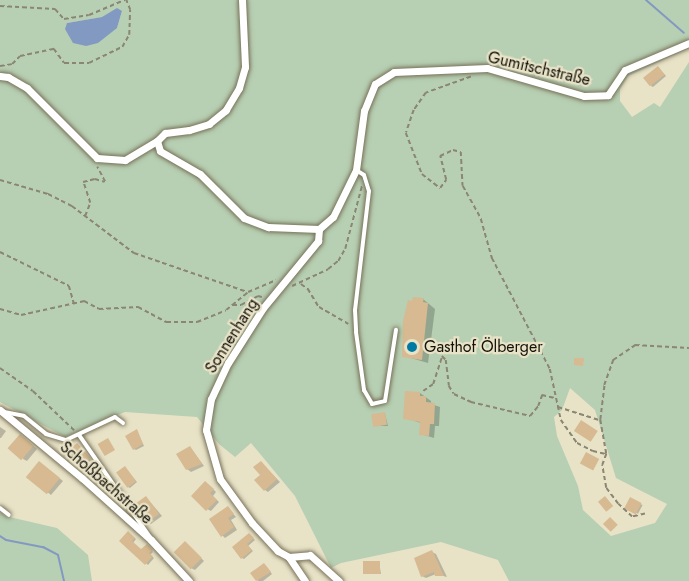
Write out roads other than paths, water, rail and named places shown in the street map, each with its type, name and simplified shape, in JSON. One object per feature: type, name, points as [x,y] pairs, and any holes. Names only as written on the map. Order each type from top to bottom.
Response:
[{"type":"street","points":[[0,76],[8,77],[27,88],[93,156],[125,160],[157,141],[165,133],[189,130],[209,124],[226,110],[239,88],[245,67],[242,0]]},
{"type":"street","name":"Gumitschstraße","points":[[319,229],[333,217],[356,170],[364,111],[375,84],[394,72],[482,68],[584,96],[608,95],[626,69],[689,43]]},
{"type":"street","points":[[157,141],[160,151],[200,174],[244,218],[268,227],[319,229]]},
{"type":"street","name":"Sonnenhang","points":[[305,581],[289,557],[278,551],[252,523],[220,479],[206,430],[211,399],[228,363],[271,299],[318,241],[319,229]]},
{"type":"street","name":"Schoßbachstraße","points":[[1,411],[82,478],[151,540],[189,581]]},
{"type":"street","points":[[289,557],[310,555],[339,581]]},
{"type":"lane","points":[[356,170],[368,181],[355,310],[364,390],[372,404],[378,405],[385,401],[396,330]]},
{"type":"lane","points":[[1,411],[24,416],[55,438],[66,440],[79,435],[91,426],[115,417],[123,423]]},
{"type":"lane","points":[[79,435],[149,533],[151,540]]},
{"type":"lane","points":[[0,508],[9,515]]},
{"type":"water","points":[[117,8],[122,11],[117,28],[98,43],[86,46],[73,43],[65,29],[67,23],[102,17]]},
{"type":"waterway","points":[[646,0],[684,33]]},
{"type":"waterway","points":[[0,536],[6,540],[43,547],[58,555],[64,581]]},
{"type":"place","name":"Gasthof Ölberger","points":[[412,347]]}]
